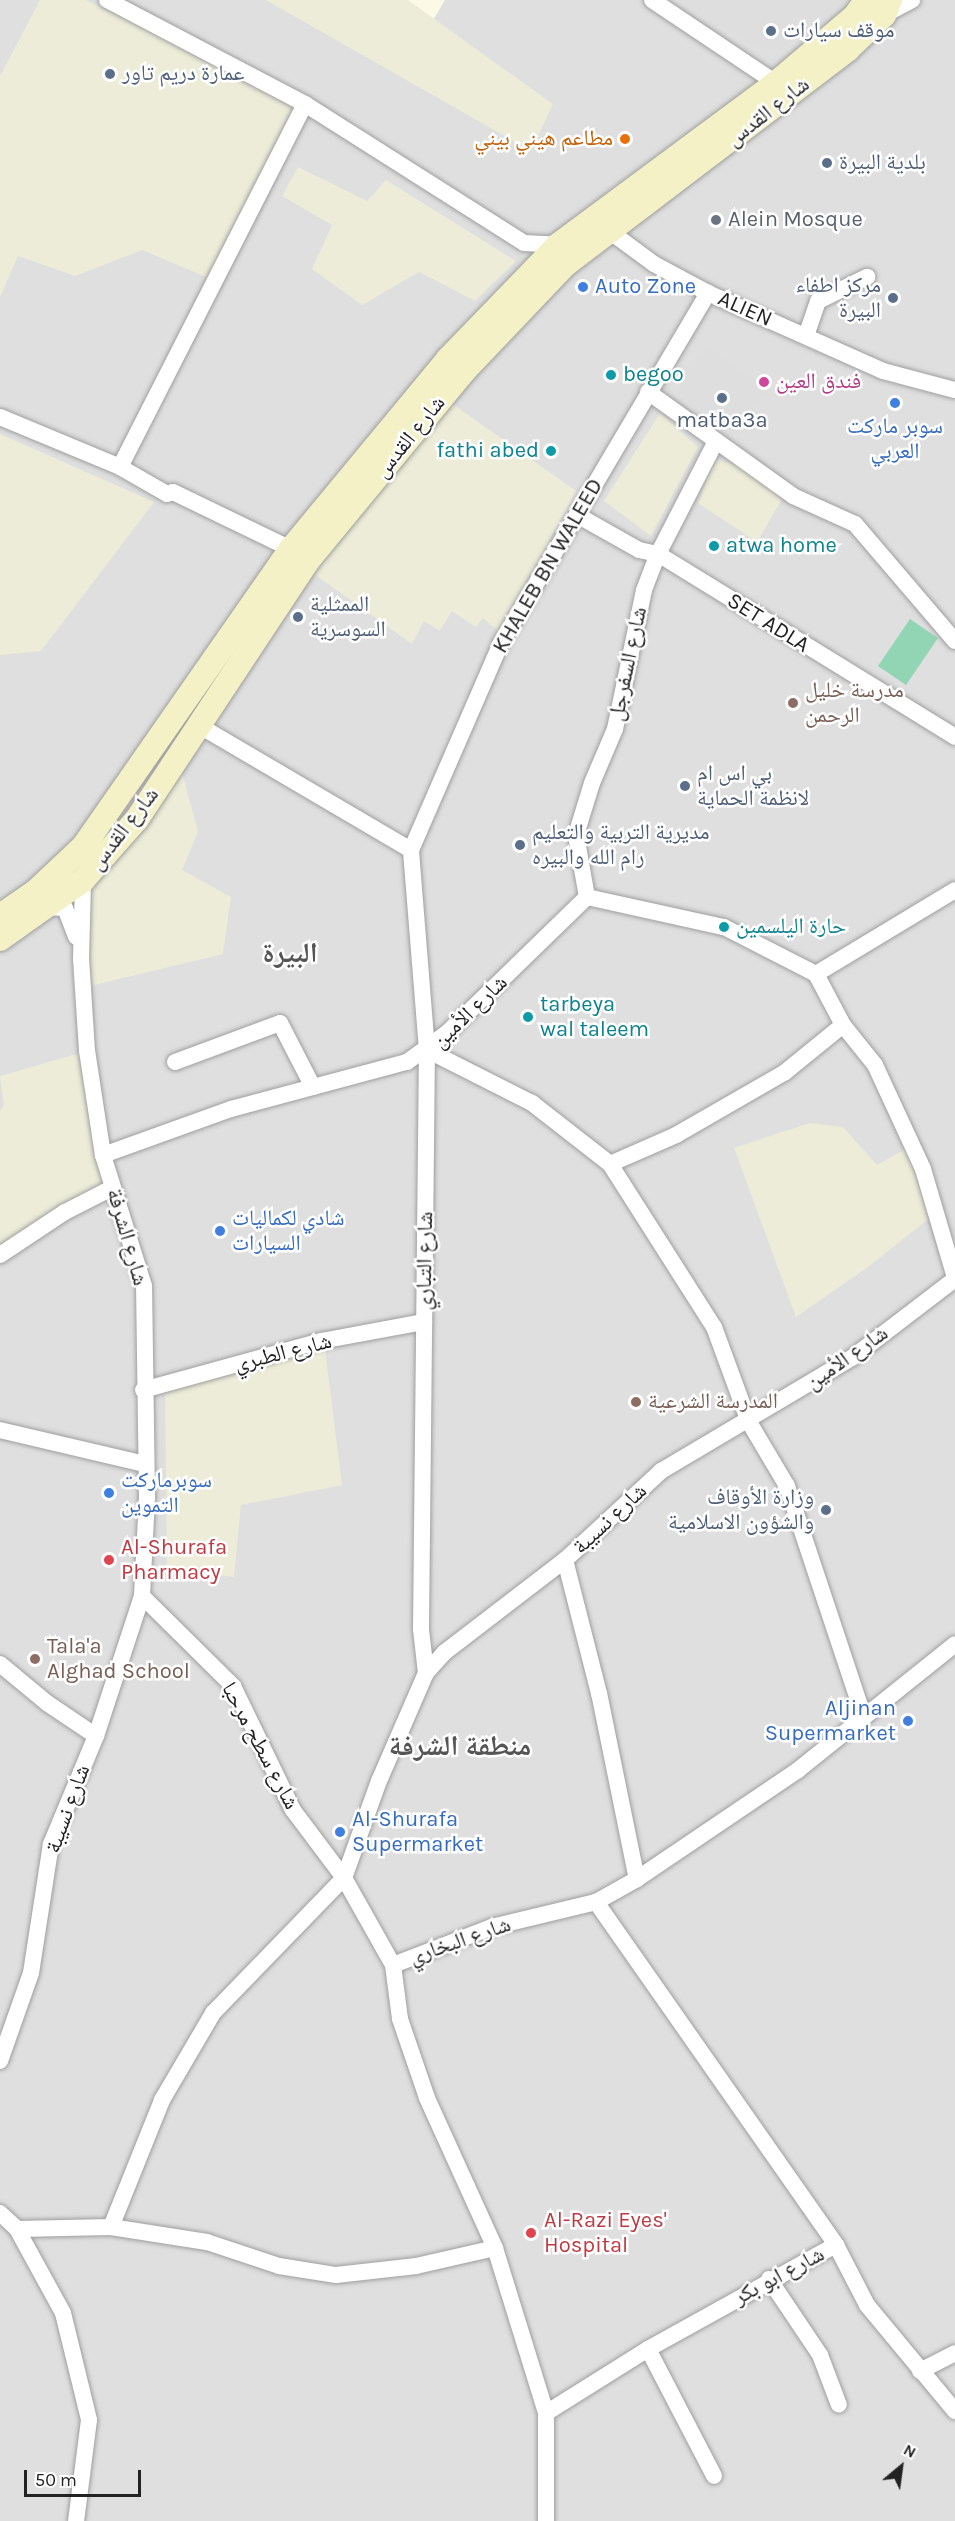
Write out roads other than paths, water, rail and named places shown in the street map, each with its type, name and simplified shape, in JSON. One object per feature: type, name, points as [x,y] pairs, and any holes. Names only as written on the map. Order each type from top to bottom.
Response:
[{"type":"main road","name":"شارع القدس","points":[[0,939],[83,880],[137,819],[198,725],[300,554],[465,370],[603,227],[780,91],[855,16],[880,5]]},
{"type":"main road","name":"شارع القدس","points":[[0,916],[35,892],[83,847],[448,359],[558,245],[603,227]]},
{"type":"street","points":[[107,0],[305,104],[524,243],[558,245]]},
{"type":"street","points":[[652,0],[780,91]]},
{"type":"street","points":[[880,5],[912,0]]},
{"type":"street","points":[[120,467],[305,104]]},
{"type":"street","name":"ALIEN","points":[[603,227],[654,264],[708,293],[883,370],[955,390]]},
{"type":"street","points":[[524,243],[531,273]]},
{"type":"street","points":[[806,336],[818,301],[867,277]]},
{"type":"street","name":"KHALEB BN WALEED","points":[[411,850],[501,643],[708,293]]},
{"type":"street","points":[[648,392],[793,496],[855,524],[955,641]]},
{"type":"street","points":[[0,417],[120,467],[167,494],[173,492],[300,554]]},
{"type":"street","name":"شارع السفرجل","points":[[587,897],[576,835],[592,783],[615,729],[644,590],[658,554],[716,441]]},
{"type":"street","name":"SET ADLA","points":[[577,514],[639,550],[658,554],[955,738]]},
{"type":"street","points":[[198,725],[411,850]]},
{"type":"street","name":"شارع التباري","points":[[411,850],[427,1050],[421,1629],[426,1673]]},
{"type":"street","name":"شارع الشرفة","points":[[83,880],[81,958],[84,1024],[104,1155],[112,1188],[144,1286],[143,1390],[146,1464],[142,1596]]},
{"type":"street","points":[[587,897],[724,927],[816,974],[955,890]]},
{"type":"street","name":"شارع الأمين","points":[[587,897],[427,1050],[532,1103],[610,1164],[714,1327],[749,1422],[853,1357],[955,1278],[923,1168],[875,1065],[843,1025],[816,974]]},
{"type":"street","points":[[46,907],[60,906],[69,913],[81,958]]},
{"type":"street","points":[[175,1062],[280,1023],[313,1087]]},
{"type":"street","points":[[610,1164],[676,1135],[784,1073],[843,1025]]},
{"type":"street","points":[[104,1155],[231,1109],[407,1062],[427,1050]]},
{"type":"street","points":[[0,1255],[65,1212],[112,1188]]},
{"type":"street","name":"شارع الطبري","points":[[143,1390],[321,1341],[424,1322]]},
{"type":"street","points":[[749,1422],[787,1486],[864,1717],[955,1644]]},
{"type":"street","name":"شارع نسيبة","points":[[344,1878],[379,1781],[426,1673],[445,1652],[565,1560],[661,1471],[749,1422]]},
{"type":"street","points":[[0,1430],[146,1464]]},
{"type":"street","points":[[565,1560],[599,1692],[637,1879]]},
{"type":"street","name":"شارع نسيبة","points":[[0,2061],[32,1973],[51,1844],[96,1736],[142,1596]]},
{"type":"street","name":"شارع سطح مرحبا","points":[[142,1596],[233,1686],[293,1810],[344,1878]]},
{"type":"street","points":[[0,1664],[47,1703],[96,1736]]},
{"type":"street","name":"شارع البخاري","points":[[344,1878],[393,1965],[492,1927],[596,1902],[637,1879],[798,1770],[864,1717]]},
{"type":"street","points":[[111,2227],[162,2100],[213,2013],[344,1878]]},
{"type":"street","points":[[596,1902],[836,2245]]},
{"type":"street","points":[[393,1965],[400,2019],[427,2098],[495,2248],[546,2413],[546,2521]]},
{"type":"street","points":[[0,2213],[17,2229],[63,2313],[89,2420],[76,2521]]},
{"type":"street","points":[[17,2229],[111,2227],[207,2241],[279,2266],[336,2275],[416,2266],[495,2248]]},
{"type":"street","name":"شارع ابو بكر","points":[[546,2413],[648,2349],[770,2279],[836,2245],[867,2305],[955,2411]]},
{"type":"street","points":[[770,2279],[820,2355],[839,2405]]},
{"type":"street","points":[[648,2349],[714,2476]]},
{"type":"street","points":[[920,2371],[955,2353]]},
{"type":"place","name":"موقف سيارات","points":[[771,31]]},
{"type":"place","name":"عمارة دريم تاور","points":[[110,74]]},
{"type":"place","name":"مطاعم هيني بيني","points":[[625,139]]},
{"type":"place","name":"بلدية البيرة","points":[[827,163]]},
{"type":"place","name":"Alein Mosque","points":[[716,220]]},
{"type":"place","name":"Auto Zone","points":[[583,287]]},
{"type":"place","name":"مركز اطفاء البيرة","points":[[893,298]]},
{"type":"place","name":"begoo","points":[[611,375]]},
{"type":"place","name":"فندق العين","points":[[764,382]]},
{"type":"place","name":"matba3a","points":[[722,398]]},
{"type":"place","name":"سوبر ماركت العربي","points":[[895,403]]},
{"type":"place","name":"fathi abed","points":[[551,451]]},
{"type":"place","name":"atwa home","points":[[714,546]]},
{"type":"place","name":"الممثلية السوسرية","points":[[298,617]]},
{"type":"place","name":"مدرسة خليل الرحمن","points":[[793,703]]},
{"type":"place","name":"بي اس ام لانظمة الحماية","points":[[685,786]]},
{"type":"place","name":"مديرية التربية والتعليم رام الله والبيره","points":[[520,845]]},
{"type":"place","name":"حارة اليلسمين","points":[[724,927]]},
{"type":"place","name":"tarbeya wal taleem","points":[[528,1017]]},
{"type":"place","name":"شادي لكماليات السيارات","points":[[220,1231]]},
{"type":"place","name":"المدرسة الشرعية","points":[[636,1402]]},
{"type":"place","name":"سوبرماركت التموين","points":[[109,1493]]},
{"type":"place","name":"وزارة الأوقاف والشؤون الاسلامية","points":[[826,1510]]},
{"type":"place","name":"Al-Shurafa Pharmacy","points":[[109,1560]]},
{"type":"place","name":"Tala'a Alghad School","points":[[35,1659]]},
{"type":"place","name":"Aljinan Supermarket","points":[[908,1721]]},
{"type":"place","name":"Al-Shurafa Supermarket","points":[[340,1832]]},
{"type":"place","name":"Al-Razi Eyes' Hospital","points":[[531,2233]]},
{"type":"district","name":"البيرة","points":[[290,953]]},
{"type":"district","name":"منطقة الشرفة","points":[[460,1746]]}]
